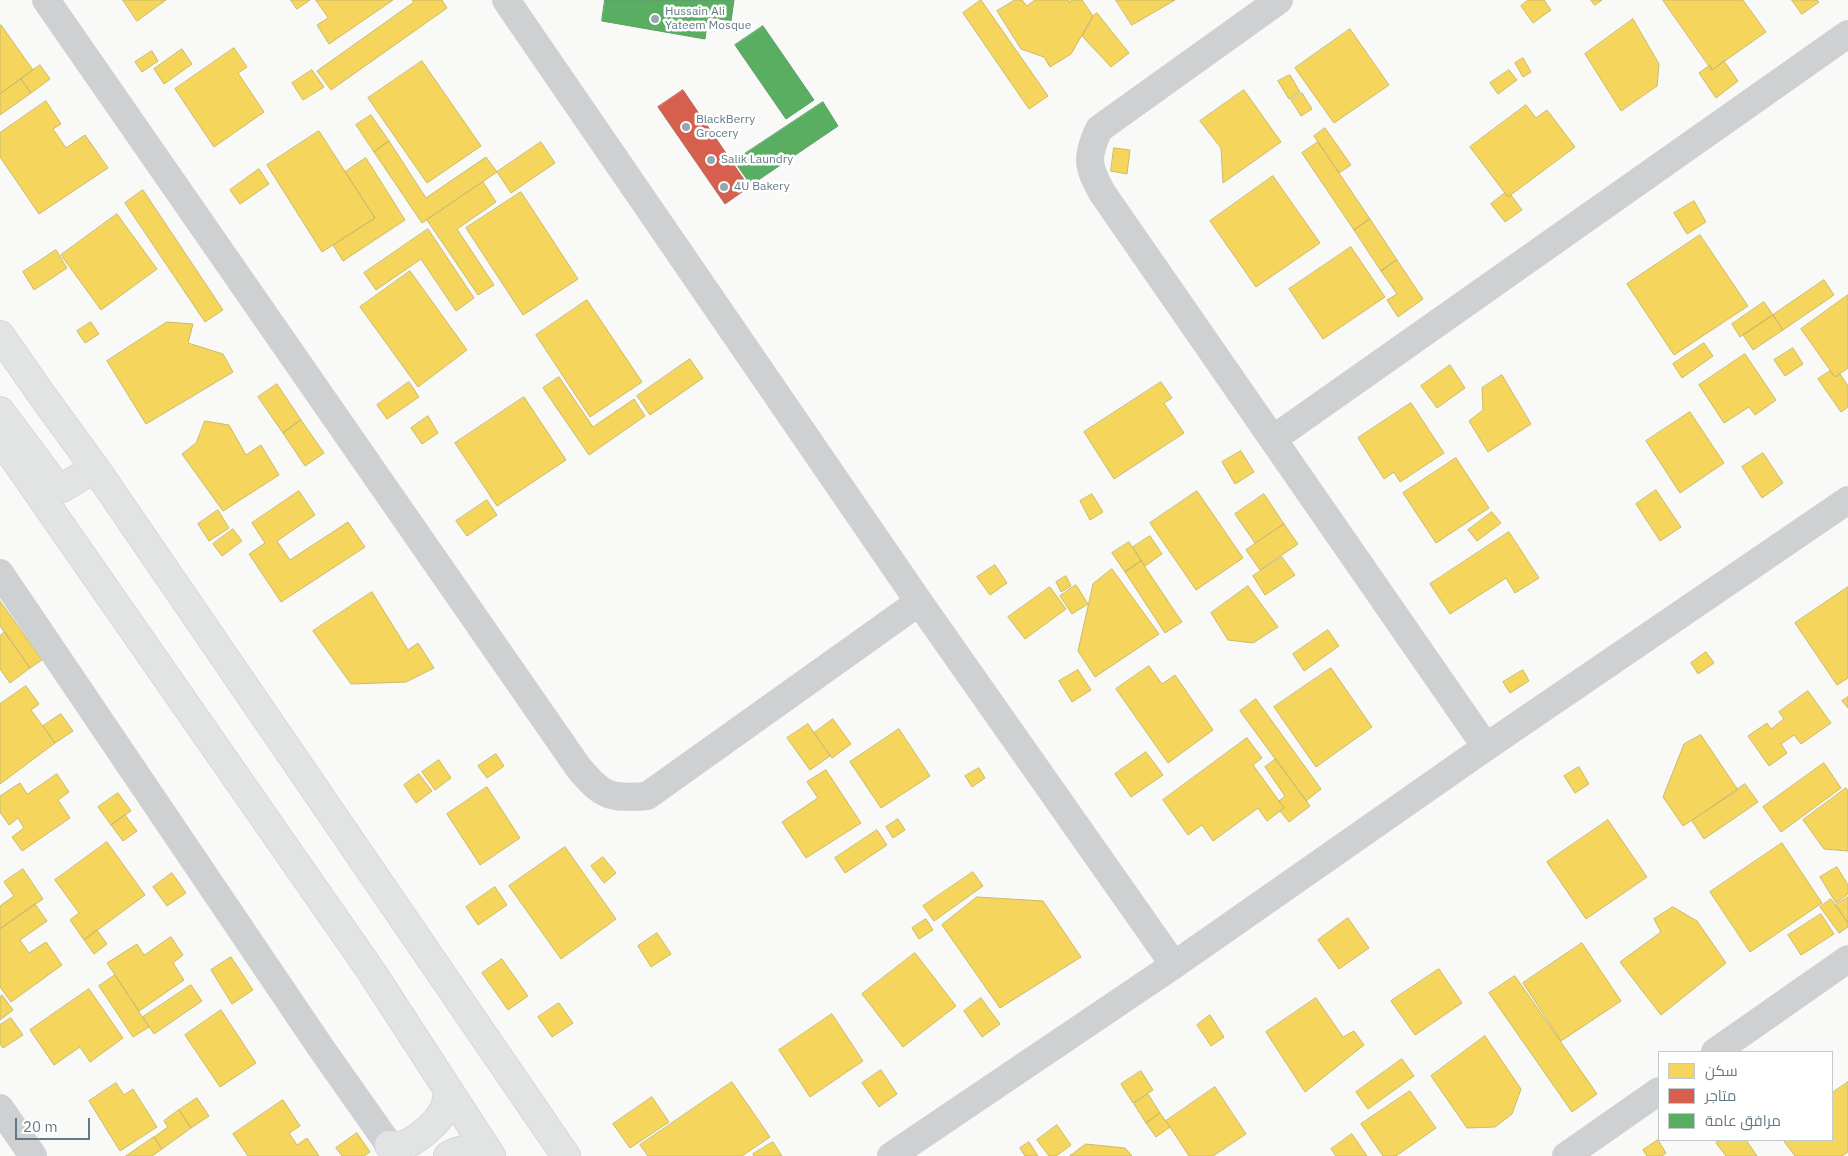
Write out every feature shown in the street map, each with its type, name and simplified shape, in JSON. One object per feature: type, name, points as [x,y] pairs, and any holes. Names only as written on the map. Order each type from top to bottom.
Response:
[{"type":"main road","points":[[0,336],[96,468],[566,1156]]},
{"type":"main road","points":[[0,411],[56,486],[62,488],[96,468]]},
{"type":"main road","points":[[0,438],[371,971],[490,1154]]},
{"type":"main road","points":[[393,1150],[415,1139],[439,1119],[445,1108],[448,1090]]},
{"type":"main road","points":[[448,1156],[467,1149],[478,1149],[490,1154]]},
{"type":"street","points":[[46,0],[572,758],[595,788],[620,798],[647,796],[919,602]]},
{"type":"street","points":[[506,0],[919,602],[1174,965]]},
{"type":"street","points":[[1279,0],[1099,129],[1089,150],[1091,174],[1486,747]]},
{"type":"street","points":[[1273,439],[1848,34]]},
{"type":"street","points":[[892,1156],[1174,965],[1486,747],[1848,500]]},
{"type":"street","points":[[0,573],[321,1048],[393,1150]]},
{"type":"street","points":[[1716,1051],[1848,960]]},
{"type":"street","points":[[1566,1156],[1658,1092]]},
{"type":"street","points":[[0,1108],[33,1156]]},
{"type":"building: سكن","points":[[123,0],[166,0],[137,21]]},
{"type":"building: سكن","points":[[291,0],[310,0],[297,9]]},
{"type":"building: سكن","points":[[316,0],[393,0],[329,44],[317,25],[328,18]]},
{"type":"building: سكن","points":[[412,0],[442,0],[447,8],[331,90],[317,71],[414,2]]},
{"type":"building: سكن","points":[[981,0],[1048,96],[1029,109],[963,13]]},
{"type":"building: سكن","points":[[1015,0],[1022,0],[1027,6],[1035,0],[1068,0],[1069,2],[1072,0],[1082,0],[1093,16],[1071,54],[1050,67],[1044,57],[1021,49],[997,11]]},
{"type":"building: سكن","points":[[1116,0],[1175,0],[1132,25]]},
{"type":"building: سكن","points":[[1528,0],[1544,0],[1551,10],[1533,23],[1521,6]]},
{"type":"building: سكن","points":[[1591,0],[1602,0],[1595,5]]},
{"type":"building: سكن","points":[[1663,0],[1743,0],[1766,32],[1712,70]]},
{"type":"building: سكن","points":[[1792,0],[1817,0],[1819,2],[1802,14]]},
{"type":"building: سكن","points":[[1097,13],[1129,53],[1111,67],[1082,36],[1093,16]]},
{"type":"building: سكن","points":[[1633,19],[1659,64],[1657,86],[1621,111],[1585,54]]},
{"type":"building: سكن","points":[[0,26],[33,70],[0,94]]},
{"type":"building: سكن","points":[[1350,29],[1389,85],[1334,123],[1295,68]]},
{"type":"building: سكن","points":[[234,48],[247,67],[238,73],[264,112],[214,147],[175,89]]},
{"type":"building: سكن","points":[[182,49],[192,64],[164,84],[154,69]]},
{"type":"building: سكن","points":[[152,51],[158,61],[142,72],[135,62]]},
{"type":"building: سكن","points":[[1523,58],[1531,72],[1523,77],[1515,63]]},
{"type":"building: سكن","points":[[422,61],[481,146],[427,183],[368,98]]},
{"type":"building: سكن","points":[[1724,61],[1738,81],[1716,98],[1699,73],[1710,65],[1712,70]]},
{"type":"building: سكن","points":[[40,65],[50,79],[31,93],[21,79]]},
{"type":"building: سكن","points":[[312,70],[324,87],[303,100],[292,83]]},
{"type":"building: سكن","points":[[1509,70],[1517,80],[1498,94],[1490,83]]},
{"type":"building: سكن","points":[[1290,75],[1300,92],[1289,99],[1278,81]]},
{"type":"building: سكن","points":[[21,79],[31,93],[0,115],[0,94]]},
{"type":"building: سكن","points":[[1244,90],[1281,142],[1223,183],[1221,148],[1200,121]]},
{"type":"building: سكن","points":[[1302,93],[1312,109],[1301,116],[1291,100]]},
{"type":"building: سكن","points":[[46,101],[61,124],[53,129],[66,148],[85,135],[108,168],[39,214],[0,157],[0,133]]},
{"type":"building: سكن","points":[[1526,105],[1536,118],[1547,110],[1575,147],[1508,197],[1470,147]]},
{"type":"building: سكن","points":[[371,115],[389,141],[374,152],[356,125]]},
{"type":"building: سكن","points":[[1325,128],[1351,165],[1339,173],[1314,136]]},
{"type":"building: سكن","points":[[319,131],[375,218],[322,252],[267,165]]},
{"type":"building: سكن","points":[[389,141],[426,198],[486,157],[497,172],[422,223],[374,152]]},
{"type":"building: سكن","points":[[541,142],[555,163],[511,193],[497,172]]},
{"type":"building: سكن","points":[[1318,142],[1370,219],[1354,230],[1302,153]]},
{"type":"building: سكن","points":[[1114,148],[1130,150],[1127,174],[1111,171]]},
{"type":"building: سكن","points":[[366,158],[405,220],[343,261],[333,245],[375,218],[345,172]]},
{"type":"building: سكن","points":[[259,169],[269,184],[240,204],[230,190]]},
{"type":"building: سكن","points":[[1273,176],[1320,243],[1256,287],[1210,221]]},
{"type":"building: سكن","points":[[483,182],[496,202],[457,229],[494,285],[478,295],[427,220]]},
{"type":"building: سكن","points":[[143,190],[223,310],[205,322],[125,203]]},
{"type":"building: سكن","points":[[521,192],[578,279],[523,315],[466,228]]},
{"type":"building: سكن","points":[[1505,193],[1508,197],[1511,195],[1522,210],[1505,222],[1491,204]]},
{"type":"building: سكن","points":[[1694,201],[1706,222],[1687,234],[1674,213]]},
{"type":"building: سكن","points":[[117,214],[157,269],[101,310],[61,255]]},
{"type":"building: سكن","points":[[1370,219],[1397,260],[1381,271],[1354,230]]},
{"type":"building: سكن","points":[[428,229],[474,298],[456,311],[421,259],[376,290],[364,273]]},
{"type":"building: سكن","points":[[1700,235],[1748,306],[1674,355],[1627,284]]},
{"type":"building: سكن","points":[[1351,247],[1385,297],[1323,339],[1289,289]]},
{"type":"building: سكن","points":[[56,250],[67,268],[34,290],[23,272]]},
{"type":"building: سكن","points":[[1397,260],[1423,299],[1398,317],[1387,300],[1397,294],[1381,271]]},
{"type":"building: سكن","points":[[410,271],[467,350],[418,387],[360,307]]},
{"type":"building: سكن","points":[[1824,280],[1834,295],[1783,330],[1773,315]]},
{"type":"building: سكن","points":[[1848,295],[1848,368],[1835,377],[1801,329]]},
{"type":"building: سكن","points":[[587,300],[642,382],[590,417],[536,335]]},
{"type":"building: سكن","points":[[1764,302],[1773,315],[1740,337],[1732,324]]},
{"type":"building: سكن","points":[[1773,315],[1783,330],[1753,350],[1743,335]]},
{"type":"building: سكن","points":[[91,322],[99,334],[85,343],[77,331]]},
{"type":"building: سكن","points":[[167,322],[193,324],[188,343],[223,354],[233,372],[146,424],[107,361]]},
{"type":"building: سكن","points":[[1704,343],[1713,356],[1682,378],[1673,364]]},
{"type":"building: سكن","points":[[1793,348],[1803,364],[1785,376],[1774,360]]},
{"type":"building: سكن","points":[[1745,354],[1776,400],[1755,415],[1749,407],[1724,423],[1699,385]]},
{"type":"building: سكن","points":[[690,359],[703,378],[650,415],[637,396]]},
{"type":"building: سكن","points":[[1450,365],[1465,388],[1437,408],[1421,386]]},
{"type":"building: سكن","points":[[1830,371],[1835,377],[1840,374],[1848,386],[1848,407],[1841,412],[1818,379]]},
{"type":"building: سكن","points":[[1502,375],[1531,424],[1488,452],[1469,421],[1483,410],[1482,388]]},
{"type":"building: سكن","points":[[559,377],[593,427],[634,399],[645,416],[589,455],[543,388]]},
{"type":"building: سكن","points":[[409,382],[419,397],[387,419],[377,405]]},
{"type":"building: سكن","points":[[1161,382],[1172,398],[1164,403],[1184,433],[1114,479],[1084,432]]},
{"type":"building: سكن","points":[[277,384],[301,420],[283,433],[258,397]]},
{"type":"building: سكن","points":[[524,397],[566,460],[497,506],[455,443]]},
{"type":"building: سكن","points":[[1411,403],[1444,453],[1400,482],[1394,472],[1384,479],[1358,438]]},
{"type":"building: سكن","points":[[1690,412],[1724,463],[1680,493],[1646,441]]},
{"type":"building: سكن","points":[[428,416],[438,433],[422,444],[411,428]]},
{"type":"building: سكن","points":[[301,420],[324,453],[305,466],[283,433]]},
{"type":"building: سكن","points":[[205,421],[229,425],[246,455],[261,445],[279,475],[223,511],[182,454],[196,443]]},
{"type":"building: سكن","points":[[1241,451],[1254,472],[1235,484],[1222,462]]},
{"type":"building: سكن","points":[[1763,453],[1783,483],[1762,498],[1742,467]]},
{"type":"building: سكن","points":[[1456,458],[1489,508],[1436,543],[1403,493]]},
{"type":"building: سكن","points":[[1656,490],[1681,527],[1660,541],[1636,504]]},
{"type":"building: سكن","points":[[299,491],[315,515],[277,541],[290,560],[348,522],[365,547],[281,602],[249,554],[265,543],[252,523]]},
{"type":"building: سكن","points":[[1197,491],[1243,558],[1196,590],[1150,523]]},
{"type":"building: سكن","points":[[1092,494],[1103,512],[1090,520],[1080,501]]},
{"type":"building: سكن","points":[[1264,494],[1284,524],[1255,543],[1235,514]]},
{"type":"building: سكن","points":[[487,500],[497,515],[467,536],[456,521]]},
{"type":"building: سكن","points":[[218,510],[229,528],[209,541],[198,524]]},
{"type":"building: سكن","points":[[1492,512],[1501,523],[1477,541],[1468,530]]},
{"type":"building: سكن","points":[[1284,524],[1298,544],[1260,570],[1246,550]]},
{"type":"building: سكن","points":[[233,529],[242,541],[222,556],[213,544]]},
{"type":"building: سكن","points":[[1509,532],[1539,578],[1515,593],[1506,578],[1450,614],[1430,584]]},
{"type":"building: سكن","points":[[1150,536],[1162,554],[1145,566],[1133,547]]},
{"type":"building: سكن","points":[[1129,542],[1141,561],[1125,572],[1112,553]]},
{"type":"building: سكن","points":[[1282,557],[1295,575],[1265,595],[1253,576]]},
{"type":"building: سكن","points":[[1141,561],[1182,622],[1165,633],[1125,572]]},
{"type":"building: سكن","points":[[995,565],[1007,583],[990,595],[977,577]]},
{"type":"building: سكن","points":[[1112,569],[1159,634],[1095,677],[1078,651],[1093,584]]},
{"type":"building: سكن","points":[[1066,576],[1071,586],[1061,592],[1056,582]]},
{"type":"building: سكن","points":[[1076,585],[1088,604],[1072,614],[1060,596]]},
{"type":"building: سكن","points":[[1248,586],[1278,627],[1253,643],[1228,640],[1211,613]]},
{"type":"building: سكن","points":[[1050,587],[1066,609],[1025,639],[1008,617]]},
{"type":"building: سكن","points":[[1848,587],[1848,678],[1837,685],[1795,623]]},
{"type":"building: سكن","points":[[372,592],[408,650],[418,643],[434,668],[406,682],[351,684],[313,631]]},
{"type":"building: سكن","points":[[0,601],[42,660],[30,668],[0,626]]},
{"type":"building: سكن","points":[[1328,630],[1339,646],[1304,671],[1293,654]]},
{"type":"building: سكن","points":[[5,632],[30,668],[10,683],[0,669],[0,636]]},
{"type":"building: سكن","points":[[1706,652],[1714,663],[1698,674],[1691,663]]},
{"type":"building: سكن","points":[[1149,666],[1162,684],[1175,675],[1213,730],[1168,763],[1116,689]]},
{"type":"building: سكن","points":[[1331,668],[1372,727],[1316,767],[1274,707]]},
{"type":"building: سكن","points":[[1078,670],[1091,690],[1072,702],[1059,681]]},
{"type":"building: سكن","points":[[1523,670],[1529,681],[1510,693],[1503,682]]},
{"type":"building: سكن","points":[[26,686],[39,704],[31,710],[55,743],[0,784],[0,704]]},
{"type":"building: سكن","points":[[1808,691],[1831,723],[1801,744],[1794,735],[1781,744],[1787,753],[1769,766],[1748,736],[1767,723],[1771,729],[1784,719],[1779,712]]},
{"type":"building: سكن","points":[[1848,697],[1848,708],[1842,701]]},
{"type":"building: سكن","points":[[1256,699],[1321,789],[1306,801],[1240,711]]},
{"type":"building: سكن","points":[[61,714],[73,731],[55,743],[43,726]]},
{"type":"building: سكن","points":[[833,719],[851,744],[832,758],[814,733]]},
{"type":"building: سكن","points":[[808,724],[830,756],[810,770],[787,738]]},
{"type":"building: سكن","points":[[899,729],[930,776],[881,808],[850,762]]},
{"type":"building: سكن","points":[[1701,735],[1738,790],[1683,826],[1663,797],[1684,744]]},
{"type":"building: سكن","points":[[1247,738],[1262,758],[1253,765],[1284,808],[1267,821],[1258,808],[1213,841],[1202,825],[1188,835],[1163,800]]},
{"type":"building: سكن","points":[[1146,752],[1163,775],[1131,797],[1115,774]]},
{"type":"building: سكن","points":[[496,754],[504,766],[487,778],[478,766]]},
{"type":"building: سكن","points":[[1276,759],[1310,806],[1289,822],[1280,811],[1284,808],[1279,801],[1285,796],[1265,767]]},
{"type":"building: سكن","points":[[439,760],[451,778],[435,790],[422,772]]},
{"type":"building: سكن","points":[[1824,763],[1841,788],[1781,832],[1763,807]]},
{"type":"building: سكن","points":[[1579,767],[1589,784],[1575,793],[1564,776]]},
{"type":"building: سكن","points":[[979,768],[985,778],[972,787],[965,776]]},
{"type":"building: سكن","points":[[826,770],[861,823],[806,858],[782,822],[818,798],[807,782]]},
{"type":"building: سكن","points":[[57,774],[69,792],[58,800],[70,818],[22,851],[12,837],[24,828],[18,818],[9,825],[0,812],[0,796],[20,783],[27,794]]},
{"type":"building: سكن","points":[[419,774],[432,791],[416,803],[404,785]]},
{"type":"building: سكن","points":[[1745,784],[1758,802],[1704,839],[1692,821]]},
{"type":"building: سكن","points":[[487,787],[520,838],[480,865],[447,814]]},
{"type":"building: سكن","points":[[1846,788],[1848,791],[1848,851],[1824,849],[1803,820]]},
{"type":"building: سكن","points":[[118,793],[131,811],[111,825],[98,807]]},
{"type":"building: سكن","points":[[125,815],[137,831],[123,841],[111,825]]},
{"type":"building: سكن","points":[[898,819],[905,830],[893,838],[886,827]]},
{"type":"building: سكن","points":[[1608,820],[1647,877],[1586,919],[1547,862]]},
{"type":"building: سكن","points":[[877,830],[887,845],[845,873],[835,858]]},
{"type":"building: سكن","points":[[107,842],[145,895],[84,940],[70,920],[79,913],[55,880]]},
{"type":"building: سكن","points":[[1782,843],[1822,903],[1750,952],[1710,892]]},
{"type":"building: سكن","points":[[565,847],[616,919],[561,959],[509,886]]},
{"type":"building: سكن","points":[[603,857],[616,873],[604,883],[591,866]]},
{"type":"building: سكن","points":[[1837,867],[1848,885],[1848,894],[1836,903],[1820,877]]},
{"type":"building: سكن","points":[[23,869],[43,899],[0,929],[0,906],[14,896],[4,882]]},
{"type":"building: سكن","points":[[973,872],[983,886],[934,921],[923,906]]},
{"type":"building: سكن","points":[[172,873],[186,893],[167,906],[153,887]]},
{"type":"building: سكن","points":[[495,887],[507,905],[478,925],[466,907]]},
{"type":"building: سكن","points":[[977,897],[1043,901],[1081,957],[1000,1008],[942,925]]},
{"type":"building: سكن","points":[[1848,897],[1848,923],[1836,905]]},
{"type":"building: سكن","points":[[1831,899],[1848,923],[1848,927],[1839,933],[1820,907]]},
{"type":"building: سكن","points":[[35,904],[47,921],[20,940],[29,953],[46,942],[62,965],[11,1002],[0,987],[0,929]]},
{"type":"building: سكن","points":[[1673,907],[1697,921],[1726,963],[1661,1015],[1620,962],[1661,932],[1654,919]]},
{"type":"building: سكن","points":[[1821,914],[1834,934],[1801,955],[1788,935]]},
{"type":"building: سكن","points":[[1348,918],[1369,948],[1339,969],[1318,940]]},
{"type":"building: سكن","points":[[926,919],[933,930],[919,939],[912,928]]},
{"type":"building: سكن","points":[[97,930],[107,944],[94,954],[84,940]]},
{"type":"building: سكن","points":[[657,933],[671,954],[651,967],[638,946]]},
{"type":"building: سكن","points":[[171,937],[183,955],[173,963],[184,980],[139,1011],[107,963],[137,944],[144,955]]},
{"type":"building: سكن","points":[[1582,943],[1621,1001],[1561,1041],[1523,983]]},
{"type":"building: سكن","points":[[915,953],[956,1006],[903,1047],[862,994]]},
{"type":"building: سكن","points":[[231,957],[253,990],[232,1004],[211,970]]},
{"type":"building: سكن","points":[[502,959],[528,996],[508,1010],[482,973]]},
{"type":"building: سكن","points":[[1439,969],[1462,1003],[1415,1035],[1391,1001]]},
{"type":"building: سكن","points":[[115,975],[149,1027],[133,1037],[99,986]]},
{"type":"building: سكن","points":[[1515,976],[1597,1094],[1572,1112],[1489,993]]},
{"type":"building: سكن","points":[[191,985],[202,1001],[154,1034],[143,1017]]},
{"type":"building: سكن","points":[[89,989],[123,1038],[90,1062],[80,1047],[54,1065],[30,1030]]},
{"type":"building: سكن","points":[[2,995],[13,1010],[0,1020],[0,997]]},
{"type":"building: سكن","points":[[981,998],[1000,1024],[982,1037],[964,1011]]},
{"type":"building: سكن","points":[[1316,998],[1343,1037],[1354,1031],[1364,1045],[1305,1092],[1266,1032]]},
{"type":"building: سكن","points":[[559,1003],[573,1023],[552,1037],[538,1017]]},
{"type":"building: سكن","points":[[221,1010],[256,1063],[220,1087],[185,1035]]},
{"type":"building: سكن","points":[[832,1014],[863,1061],[810,1097],[779,1050]]},
{"type":"building: سكن","points":[[1210,1015],[1224,1037],[1211,1046],[1197,1025]]},
{"type":"building: سكن","points":[[11,1018],[23,1035],[3,1048],[0,1044],[0,1025]]},
{"type":"building: سكن","points":[[1485,1036],[1521,1089],[1512,1114],[1495,1127],[1467,1128],[1431,1076]]},
{"type":"building: سكن","points":[[1402,1059],[1414,1076],[1368,1109],[1356,1092]]},
{"type":"building: سكن","points":[[881,1070],[897,1094],[879,1107],[862,1083]]},
{"type":"building: سكن","points":[[1141,1071],[1153,1090],[1133,1103],[1121,1084]]},
{"type":"building: سكن","points":[[732,1082],[770,1137],[742,1156],[648,1156],[640,1145]]},
{"type":"building: سكن","points":[[1848,1082],[1848,1152],[1842,1156],[1795,1156],[1784,1141],[1833,1141],[1833,1092]]},
{"type":"building: سكن","points":[[116,1083],[124,1095],[133,1089],[157,1127],[120,1151],[89,1101]]},
{"type":"building: سكن","points":[[1215,1087],[1246,1134],[1213,1156],[1189,1156],[1166,1121]]},
{"type":"building: سكن","points":[[1410,1091],[1436,1128],[1396,1156],[1383,1156],[1361,1124]]},
{"type":"building: سكن","points":[[1148,1094],[1160,1113],[1146,1123],[1134,1104]]},
{"type":"building: سكن","points":[[652,1097],[669,1122],[630,1148],[613,1124]]},
{"type":"building: سكن","points":[[197,1098],[209,1116],[191,1128],[179,1110]]},
{"type":"building: سكن","points":[[283,1100],[300,1126],[289,1133],[297,1145],[307,1138],[319,1156],[248,1156],[233,1134]]},
{"type":"building: سكن","points":[[179,1110],[191,1128],[162,1149],[154,1137],[168,1127],[164,1121]]},
{"type":"building: سكن","points":[[1160,1113],[1170,1127],[1156,1137],[1146,1123]]},
{"type":"building: سكن","points":[[1057,1125],[1071,1145],[1056,1156],[1049,1156],[1037,1140]]},
{"type":"building: سكن","points":[[357,1133],[370,1152],[364,1156],[342,1156],[336,1148]]},
{"type":"building: سكن","points":[[1352,1134],[1367,1156],[1336,1156],[1331,1149]]},
{"type":"building: سكن","points":[[154,1137],[162,1149],[152,1156],[126,1156]]},
{"type":"building: سكن","points":[[1658,1140],[1666,1153],[1662,1156],[1647,1156],[1643,1150]]},
{"type":"building: سكن","points":[[1719,1141],[1747,1141],[1757,1156],[1726,1156],[1716,1143]]},
{"type":"building: سكن","points":[[773,1142],[782,1156],[754,1156],[753,1154]]},
{"type":"building: سكن","points":[[1029,1142],[1038,1156],[1025,1156],[1020,1148]]},
{"type":"building: سكن","points":[[1086,1144],[1125,1148],[1132,1156],[1070,1156]]},
{"type":"building: متاجر","points":[[683,90],[749,187],[725,204],[658,107]]},
{"type":"building: مرافق عامة","name":"Hussain Ali Yateem Mosque","points":[[605,0],[734,0],[731,21],[708,17],[705,39],[602,21]]},
{"type":"building: مرافق عامة","points":[[763,26],[814,100],[786,119],[735,45]]},
{"type":"building: مرافق عامة","points":[[823,102],[838,126],[751,185],[734,161]]},
{"type":"place","name":"Hussain Ali Yateem Mosque","points":[[655,19]]},
{"type":"place","name":"BlackBerry Grocery","points":[[686,127]]},
{"type":"place","name":"Salik Laundry","points":[[711,160]]},
{"type":"place","name":"4U Bakery","points":[[724,187]]}]
